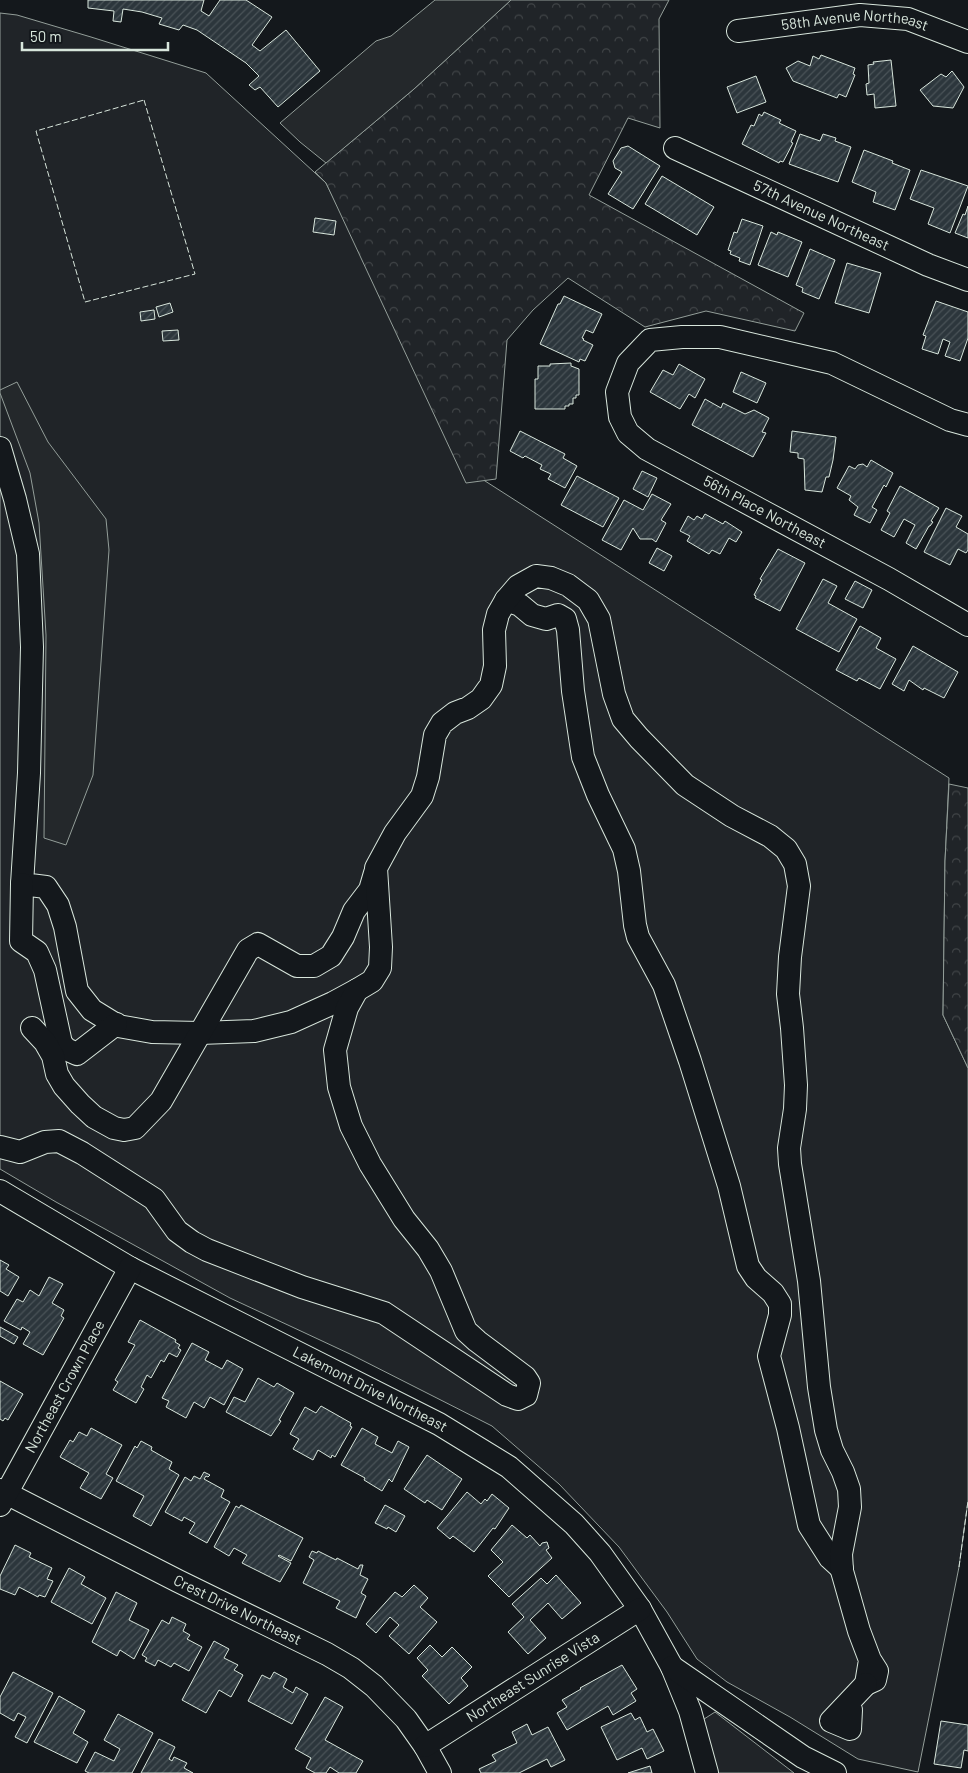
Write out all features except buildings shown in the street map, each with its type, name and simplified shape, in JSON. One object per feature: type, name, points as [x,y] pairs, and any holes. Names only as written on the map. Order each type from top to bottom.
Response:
[{"type":"street","name":"58th Avenue Northeast","points":[[738,31],[860,15],[908,19],[968,42]]},
{"type":"street","name":"57th Avenue Northeast","points":[[675,148],[919,260],[968,280]]},
{"type":"street","name":"56th Place Northeast","points":[[968,425],[950,420],[832,363],[720,337],[682,337],[650,340],[628,363],[617,392],[620,417],[628,433],[647,449],[889,579],[968,625]]},
{"type":"street","points":[[0,448],[15,498],[28,554],[32,657],[21,941],[37,952],[44,970],[61,1042],[66,1049],[77,1054],[116,1024]]},
{"type":"street","points":[[32,1028],[45,1042],[52,1056],[57,1074],[64,1086],[80,1104],[94,1117],[114,1128],[124,1130],[135,1128],[160,1101],[248,950],[258,944],[297,966],[314,966],[331,956],[343,937],[354,912],[370,890],[376,868],[395,833],[422,796],[428,777],[435,735],[442,723],[455,713],[468,708],[481,699],[491,685],[495,666],[494,630],[498,614],[506,600],[518,586],[536,576],[551,578],[568,586],[588,600],[599,619],[614,694],[623,719],[685,785],[732,816],[770,836],[786,849],[795,864],[799,886],[790,957],[788,994],[796,1085],[789,1156],[808,1282],[819,1387],[826,1430],[832,1450],[849,1489],[850,1507],[841,1554],[842,1569],[859,1631],[870,1660],[877,1671],[875,1680],[866,1684],[846,1706]]},
{"type":"street","points":[[506,600],[520,605],[532,615],[546,619],[558,615],[565,619],[568,630],[573,691],[584,757],[598,795],[624,849],[629,871],[634,925],[638,937],[664,986],[690,1060],[729,1186],[748,1266],[756,1278],[773,1293],[780,1304],[770,1356],[788,1428],[808,1525],[830,1558],[842,1569]]},
{"type":"street","points":[[22,884],[46,886],[58,905],[65,928],[77,991],[92,1010],[116,1024],[152,1032],[254,1032],[281,1024],[333,1003],[372,981],[380,968],[382,947],[376,868]]},
{"type":"street","points":[[0,1147],[20,1152],[45,1142],[59,1141],[154,1199],[177,1231],[192,1242],[302,1287],[384,1313],[488,1383],[518,1399],[526,1395],[529,1383],[525,1377],[466,1331],[441,1272],[428,1249],[404,1219],[370,1164],[351,1126],[339,1087],[335,1050],[346,1008],[357,990]]},
{"type":"street","name":"Lakemont Drive Northeast","points":[[0,1191],[130,1268],[439,1424],[508,1467],[574,1524],[600,1553],[640,1609],[672,1667],[690,1711],[707,1773]]},
{"type":"street","name":"Northeast Crown Place","points":[[2,1496],[130,1268]]},
{"type":"street","name":"Crest Drive Northeast","points":[[2,1496],[335,1659],[366,1680],[392,1703],[425,1746],[440,1773]]},
{"type":"street","name":"Northeast Sunrise Vista","points":[[425,1746],[640,1609]]},
{"type":"street","name":"Lakemont Drive Northeast","points":[[672,1667],[803,1757],[835,1773]]},
{"type":"green space","points":[[511,0],[669,0],[659,19],[660,128],[628,118],[589,195],[804,313],[795,331],[706,311],[645,327],[568,278],[533,310],[507,340],[496,479],[466,483],[326,183],[315,172],[414,89]]},
{"type":"green space","points":[[0,13],[17,15],[206,73],[326,183],[471,472],[949,778],[945,861],[943,1015],[968,1068],[968,1501],[959,1567],[918,1772],[858,1759],[790,1717],[727,1682],[697,1659],[667,1612],[619,1547],[559,1484],[492,1426],[350,1354],[230,1298],[0,1169]]},
{"type":"green space","points":[[949,784],[968,788],[968,1068],[943,1015],[945,861]]},
{"type":"green space","points":[[715,1712],[794,1773],[718,1773],[701,1721]]},
{"type":"shaded area","points":[[435,0],[511,0],[414,89],[326,163],[280,123],[376,41],[391,36]]},
{"type":"shaded area","points":[[17,382],[48,442],[106,519],[109,550],[93,775],[66,845],[44,838],[46,635],[39,523],[30,473],[0,393],[0,390]]},
{"type":"fence","points":[[144,100],[195,274],[85,302],[36,131],[144,100]]},
{"type":"fence","points":[[959,1567],[968,1501]]}]
